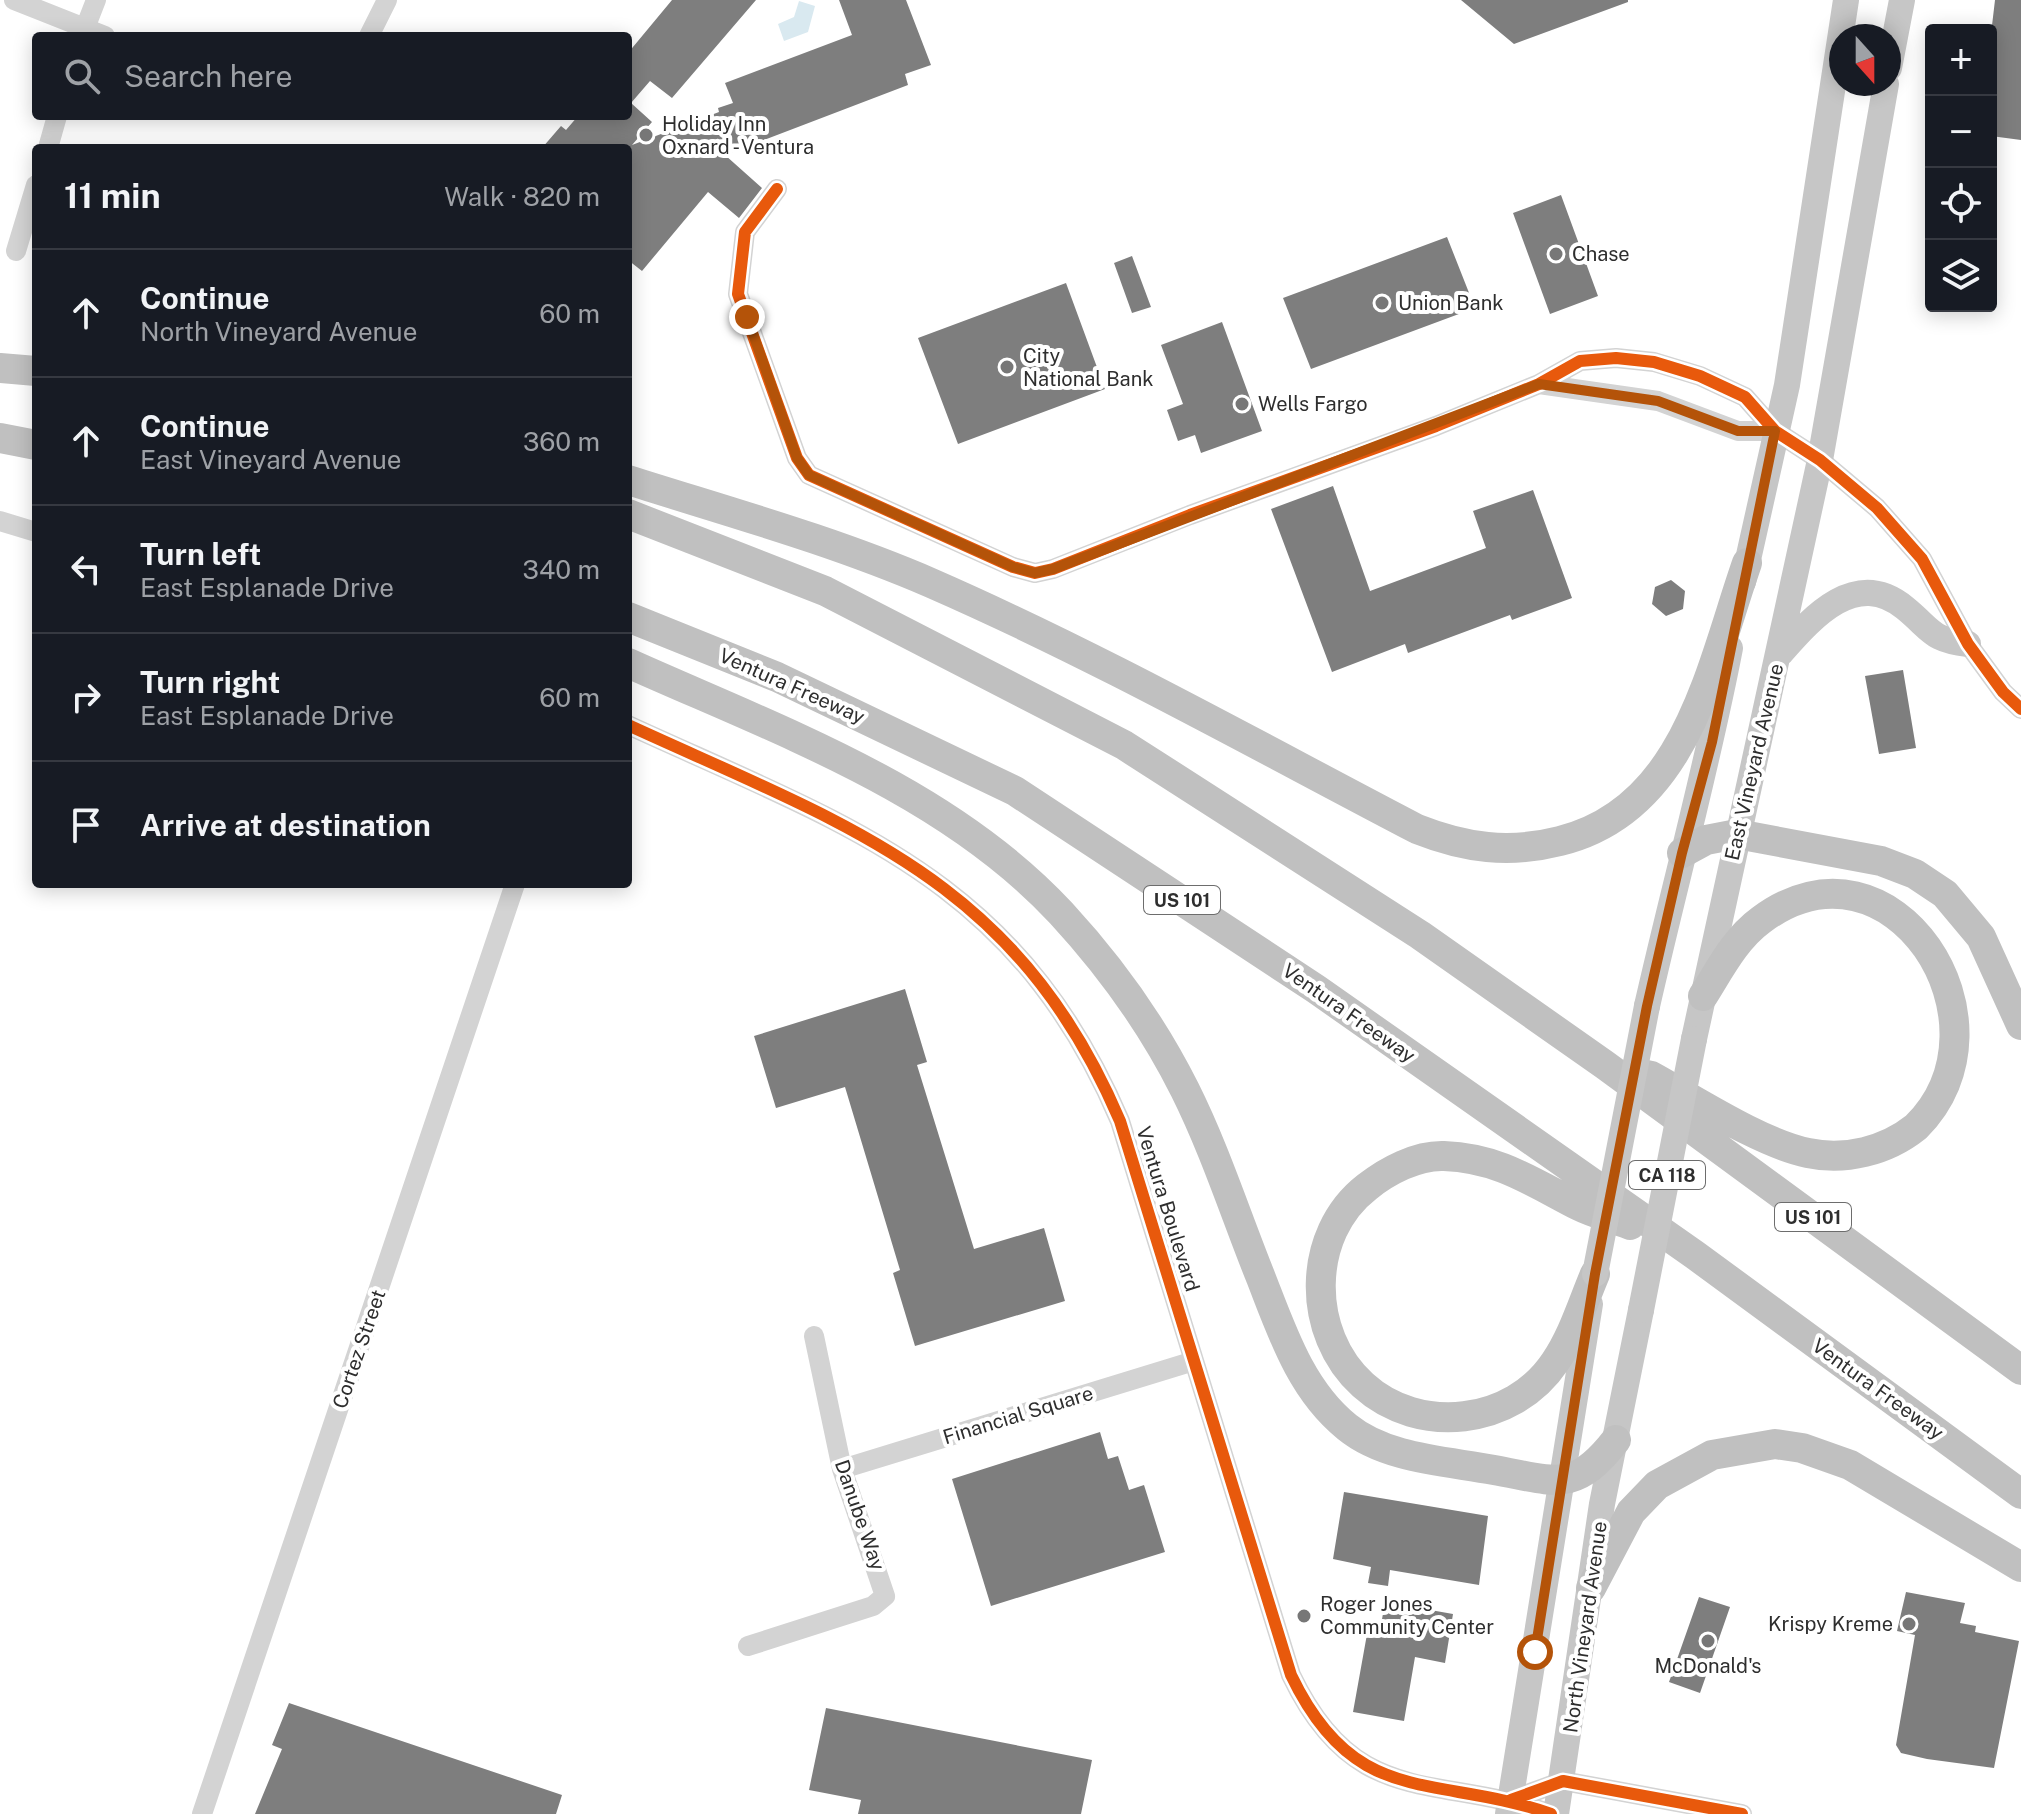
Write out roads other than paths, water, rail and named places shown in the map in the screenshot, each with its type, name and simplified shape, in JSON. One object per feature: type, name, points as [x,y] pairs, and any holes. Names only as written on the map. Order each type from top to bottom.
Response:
[{"type":"highway","points":[[0,368],[32,371]]},
{"type":"highway","points":[[0,438],[32,444]]},
{"type":"highway","points":[[632,481],[800,534],[929,582],[1072,648],[1417,829],[1451,842],[1509,850],[1536,847],[1589,833],[1610,823],[1642,799],[1668,766],[1692,722],[1747,563]]},
{"type":"highway","name":"US 101","points":[[632,516],[825,591],[1124,745],[1420,935],[1605,1065],[2021,1370]]},
{"type":"highway","name":"Ventura Freeway","points":[[632,619],[777,677],[1015,791],[1316,989],[1674,1241],[2021,1494]]},
{"type":"highway","points":[[632,665],[850,763],[957,828],[1003,861],[1060,911],[1109,970],[1154,1035],[1186,1092],[1299,1368],[1325,1407],[1351,1430],[1402,1453],[1561,1481],[1583,1475],[1595,1466],[1616,1440]]},
{"type":"highway","points":[[1682,853],[1706,840],[1737,834],[1881,861],[1930,884],[1965,913],[1981,937],[2021,1025]]},
{"type":"highway","points":[[1605,1065],[1651,1076],[1779,1144],[1808,1153],[1839,1156],[1884,1146],[1923,1122],[1943,1098],[1961,1056],[1964,1011],[1957,981],[1943,954],[1911,921],[1885,906],[1857,897],[1813,897],[1772,912],[1738,941],[1703,996]]},
{"type":"highway","points":[[1595,1274],[1555,1363],[1524,1394],[1490,1411],[1457,1419],[1421,1415],[1386,1400],[1363,1385],[1342,1360],[1328,1333],[1320,1299],[1321,1262],[1332,1230],[1356,1195],[1388,1170],[1440,1156],[1487,1160],[1582,1207],[1674,1241]]},
{"type":"highway","points":[[1591,1588],[1631,1512],[1657,1485],[1712,1455],[1775,1444],[1815,1451],[1850,1465],[2021,1567]]},
{"type":"main road","points":[[1682,853],[1712,742],[1777,423],[1846,0]]},
{"type":"main road","points":[[1897,24],[1902,0]]},
{"type":"main road","name":"East Vineyard Avenue","points":[[1616,1440],[1694,1039],[1820,460],[1884,96]]},
{"type":"main road","points":[[1780,654],[1831,602],[1872,594],[1901,604],[1940,641],[1968,644]]},
{"type":"main road","name":"CA 118","points":[[1509,1807],[1595,1274],[1647,1006],[1682,853]]},
{"type":"main road","name":"North Vineyard Avenue","points":[[1554,1814],[1563,1781],[1602,1504],[1616,1440]]},
{"type":"street","points":[[14,0],[84,32],[96,0]]},
{"type":"street","points":[[371,32],[387,0]]},
{"type":"street","points":[[49,144],[56,120]]},
{"type":"street","points":[[777,189],[745,232],[738,294],[797,458],[809,475],[1024,570],[1035,573],[1053,569],[1539,384],[1580,361],[1616,358],[1654,362],[1700,376],[1745,397],[1877,508],[1922,559],[1968,644],[2003,692],[2021,709]]},
{"type":"street","points":[[16,251],[32,198]]},
{"type":"street","points":[[1539,384],[1658,401],[1738,431],[1777,423]]},
{"type":"street","points":[[0,521],[32,531]]},
{"type":"street","name":"Ventura Boulevard","points":[[632,727],[884,845],[937,880],[1007,943],[1045,988],[1077,1034],[1105,1086],[1131,1154],[1291,1675],[1321,1726],[1342,1748],[1394,1779],[1509,1807]]},
{"type":"street","name":"Cortez Street","points":[[202,1814],[514,888]]},
{"type":"street","name":"Danube Way","points":[[748,1646],[873,1606],[883,1599],[885,1589],[842,1469],[814,1336]]},
{"type":"street","name":"Financial Square","points":[[842,1469],[1194,1361]]},
{"type":"street","points":[[1509,1807],[1563,1781],[1742,1814]]},
{"type":"street","points":[[1509,1807],[1554,1814]]},
{"type":"place","name":"Holiday Inn Oxnard - Ventura","points":[[646,135]]},
{"type":"place","name":"Chase","points":[[1556,254]]},
{"type":"place","name":"Union Bank","points":[[1382,303]]},
{"type":"place","name":"City National Bank","points":[[1007,367]]},
{"type":"place","name":"Wells Fargo","points":[[1242,404]]},
{"type":"place","name":"Roger Jones Community Center","points":[[1304,1616]]},
{"type":"place","name":"Krispy Kreme","points":[[1909,1624]]},
{"type":"place","name":"McDonald's","points":[[1708,1641]]}]
